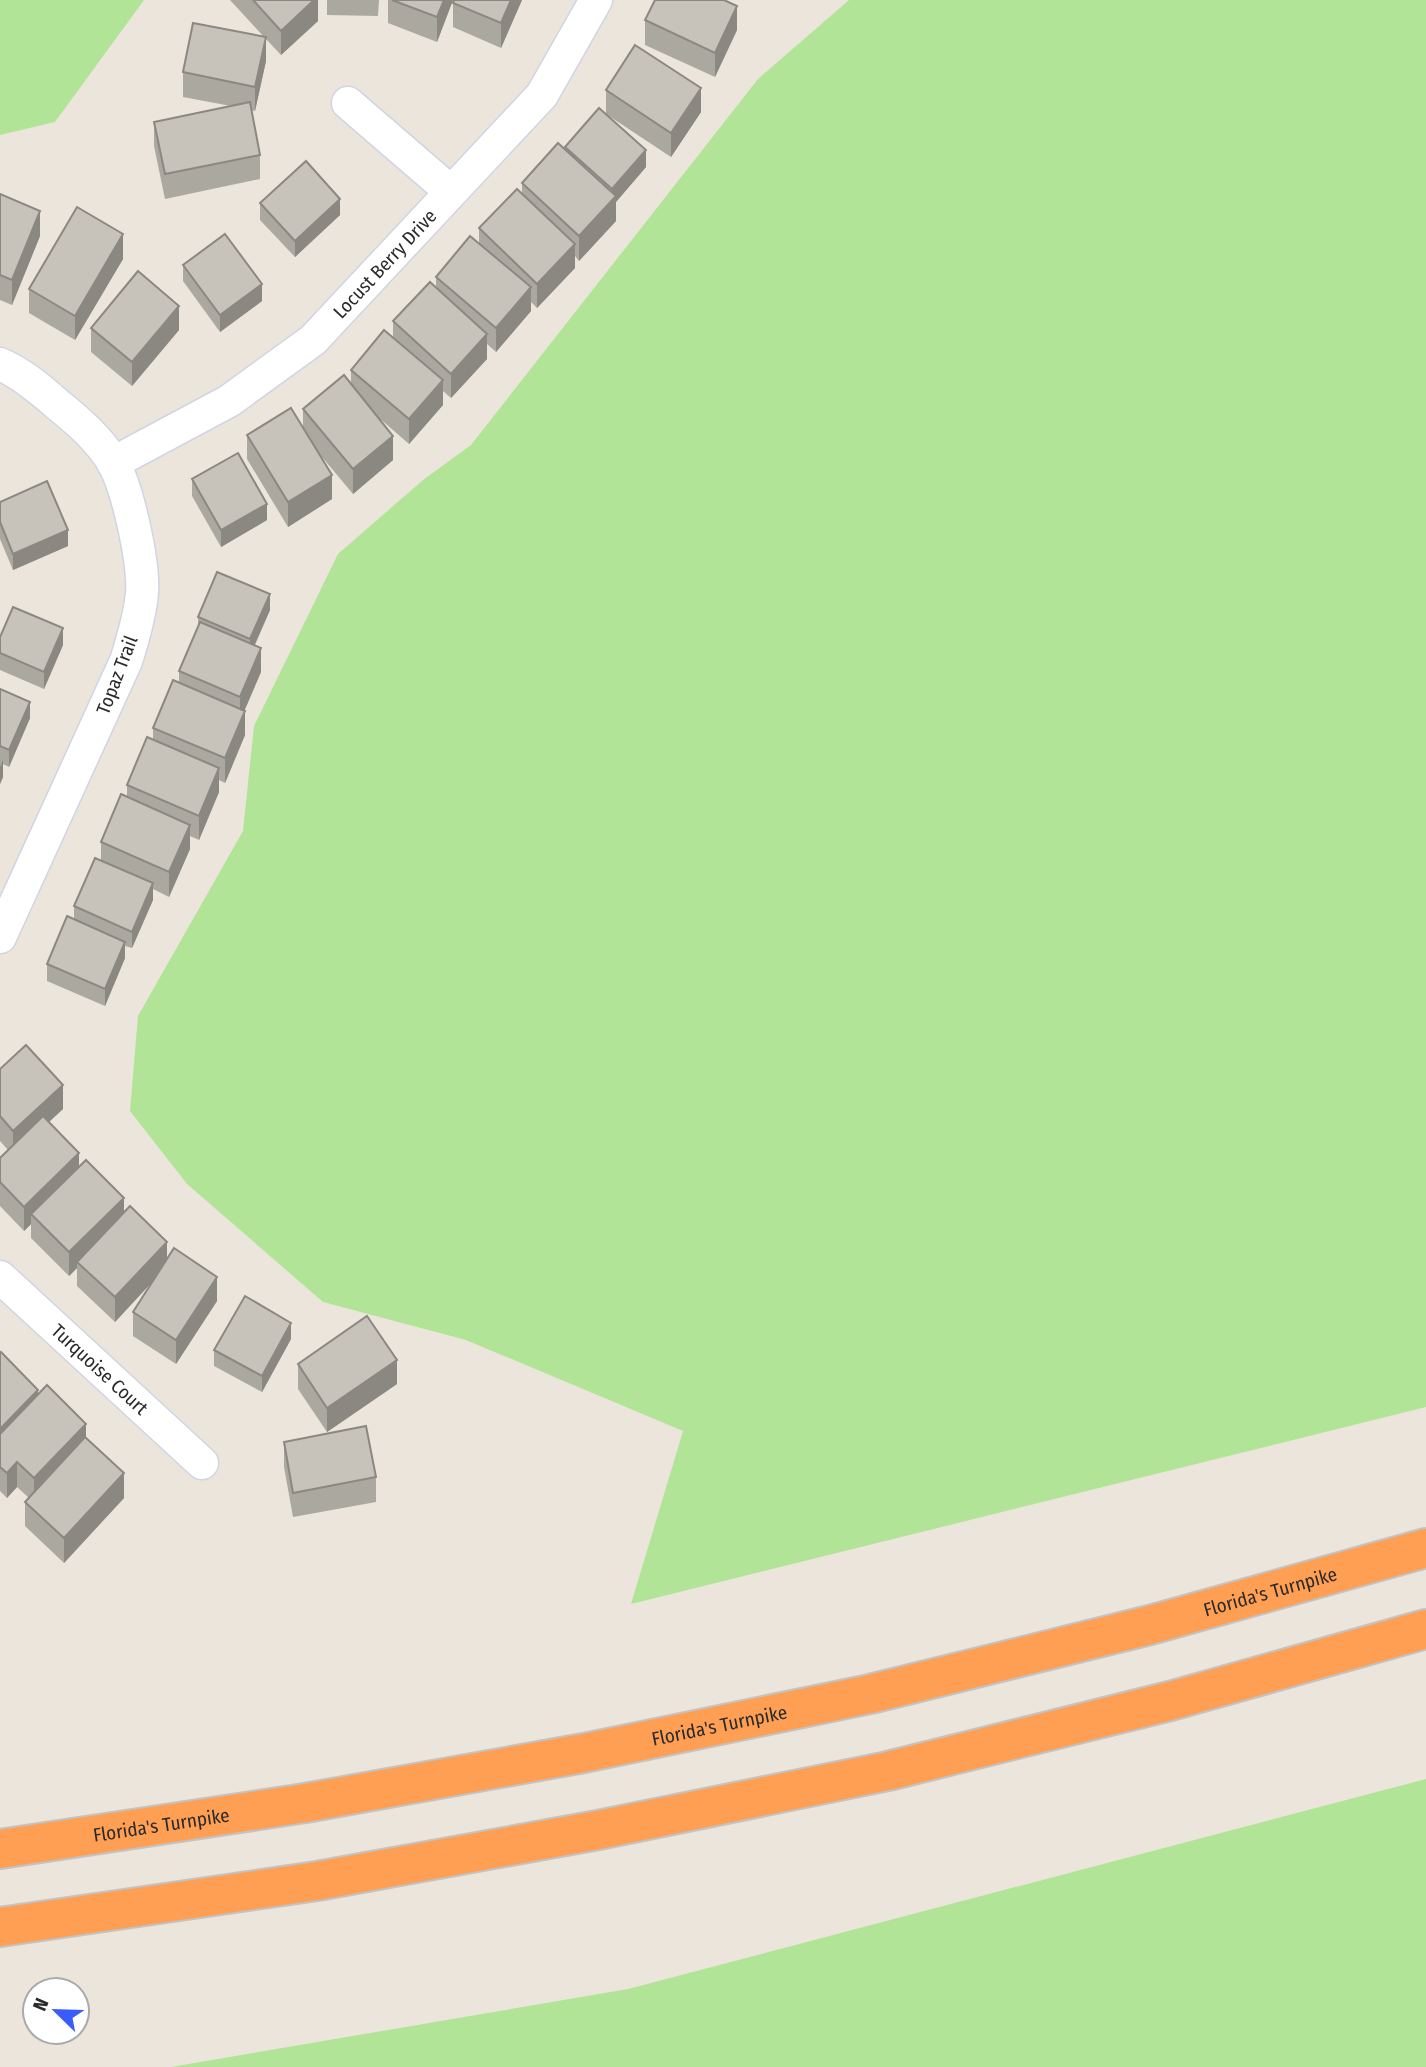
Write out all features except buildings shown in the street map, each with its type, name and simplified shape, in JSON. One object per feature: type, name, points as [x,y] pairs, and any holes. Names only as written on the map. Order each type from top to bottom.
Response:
[{"type":"highway","name":"Florida's Turnpike","points":[[0,1849],[304,1803],[584,1753],[870,1694],[1150,1625],[1426,1548]]},
{"type":"highway","points":[[0,1927],[330,1878],[598,1829],[887,1771],[1170,1701],[1426,1629]]},
{"type":"street","name":"Locust Berry Drive","points":[[113,463],[229,401],[313,340],[542,95],[596,0]]},
{"type":"street","points":[[348,103],[450,191]]},
{"type":"street","name":"Topaz Trail","points":[[0,364],[24,377],[64,409],[92,435],[113,463],[130,508],[142,592],[136,630],[126,661],[0,937]]},
{"type":"street","name":"Turquoise Court","points":[[0,1277],[202,1463]]},
{"type":"green space","points":[[0,0],[144,0],[55,122],[0,135]]},
{"type":"green space","points":[[849,0],[1426,0],[1426,1407],[631,1604],[683,1431],[466,1340],[323,1302],[187,1184],[130,1111],[138,1016],[243,831],[254,726],[338,554],[423,480],[471,445],[758,79]]},
{"type":"green space","points":[[1426,1779],[1426,2067],[171,2067],[628,1989]]}]
